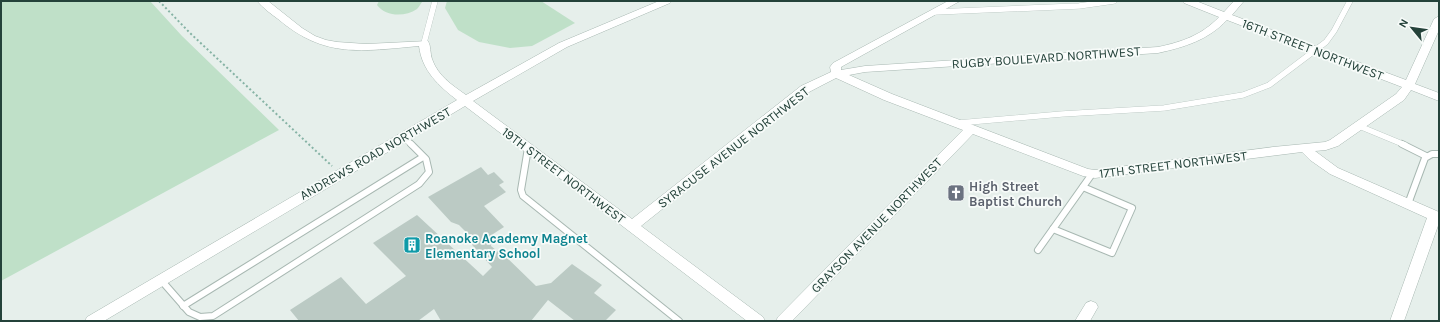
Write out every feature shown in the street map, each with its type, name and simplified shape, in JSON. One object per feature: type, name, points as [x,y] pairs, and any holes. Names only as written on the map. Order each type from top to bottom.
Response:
[{"type":"street","points":[[262,1],[298,30],[319,41],[347,46],[424,43]]},
{"type":"street","name":"ANDREWS ROAD NORTHWEST","points":[[92,321],[402,137],[563,45],[667,1]]},
{"type":"street","points":[[837,74],[835,71],[837,65],[955,1]]},
{"type":"street","name":"16TH STREET NORTHWEST","points":[[1187,1],[1439,97]]},
{"type":"street","name":"RUGBY BOULEVARD NORTHWEST","points":[[837,74],[865,69],[1158,50],[1190,42],[1206,35],[1239,1]]},
{"type":"street","points":[[1305,148],[1326,146],[1334,143],[1400,97],[1409,86],[1439,19]]},
{"type":"street","name":"19TH STREET NORTHWEST","points":[[424,43],[424,53],[427,63],[443,84],[758,321]]},
{"type":"street","name":"17TH STREET NORTHWEST","points":[[837,74],[867,89],[1087,174],[1305,148]]},
{"type":"street","name":"SYRACUSE AVENUE NORTHWEST","points":[[632,226],[805,89],[817,81],[837,74]]},
{"type":"street","name":"GRAYSON AVENUE NORTHWEST","points":[[783,321],[970,130]]},
{"type":"street","points":[[1305,148],[1314,157],[1334,171],[1437,217],[1402,304],[1397,321]]},
{"type":"street","points":[[1082,321],[1091,307]]},
{"type":"lane","name":"19TH STREET NORTHWEST","points":[[424,43],[435,1]]},
{"type":"lane","points":[[935,12],[1079,6],[1107,4],[1114,1]]},
{"type":"lane","points":[[955,124],[976,121],[1164,108],[1243,95],[1269,85],[1326,42],[1334,31],[1350,1]]},
{"type":"lane","points":[[1359,126],[1426,156],[1439,154]]},
{"type":"lane","points":[[161,280],[183,306],[194,316],[213,316],[419,184],[428,172],[426,159],[402,137]]},
{"type":"lane","points":[[528,148],[521,190],[523,196],[679,321]]},
{"type":"lane","points":[[1408,204],[1426,156]]},
{"type":"lane","points":[[183,306],[423,157]]},
{"type":"lane","points":[[1038,250],[1092,174]]},
{"type":"lane","points":[[1053,229],[1112,253],[1132,208],[1083,187]]},
{"type":"path","points":[[159,1],[190,33],[340,174]]},
{"type":"green space","points":[[1,1],[150,1],[182,36],[279,130],[1,281]]},
{"type":"green space","points":[[379,1],[423,1],[417,9],[412,12],[390,14],[385,12],[377,5]]},
{"type":"green space","points":[[447,1],[541,1],[575,23],[532,46],[510,48],[479,42],[458,30],[445,8]]},
{"type":"building","name":"Roanoke Academy Magnet Elementary School","points":[[481,167],[488,175],[494,172],[504,182],[499,185],[506,192],[484,206],[504,227],[493,234],[491,246],[502,255],[503,254],[536,286],[551,283],[572,264],[602,285],[594,293],[616,310],[605,321],[575,321],[548,300],[531,321],[441,321],[434,309],[418,321],[299,321],[290,310],[341,277],[366,304],[406,276],[373,243],[417,215],[483,276],[492,267],[465,237],[469,235],[459,225],[451,222],[428,197]]},
{"type":"place","name":"High Street Baptist Church","points":[[956,193]]},
{"type":"place","name":"Roanoke Academy Magnet Elementary School","points":[[412,245]]}]
